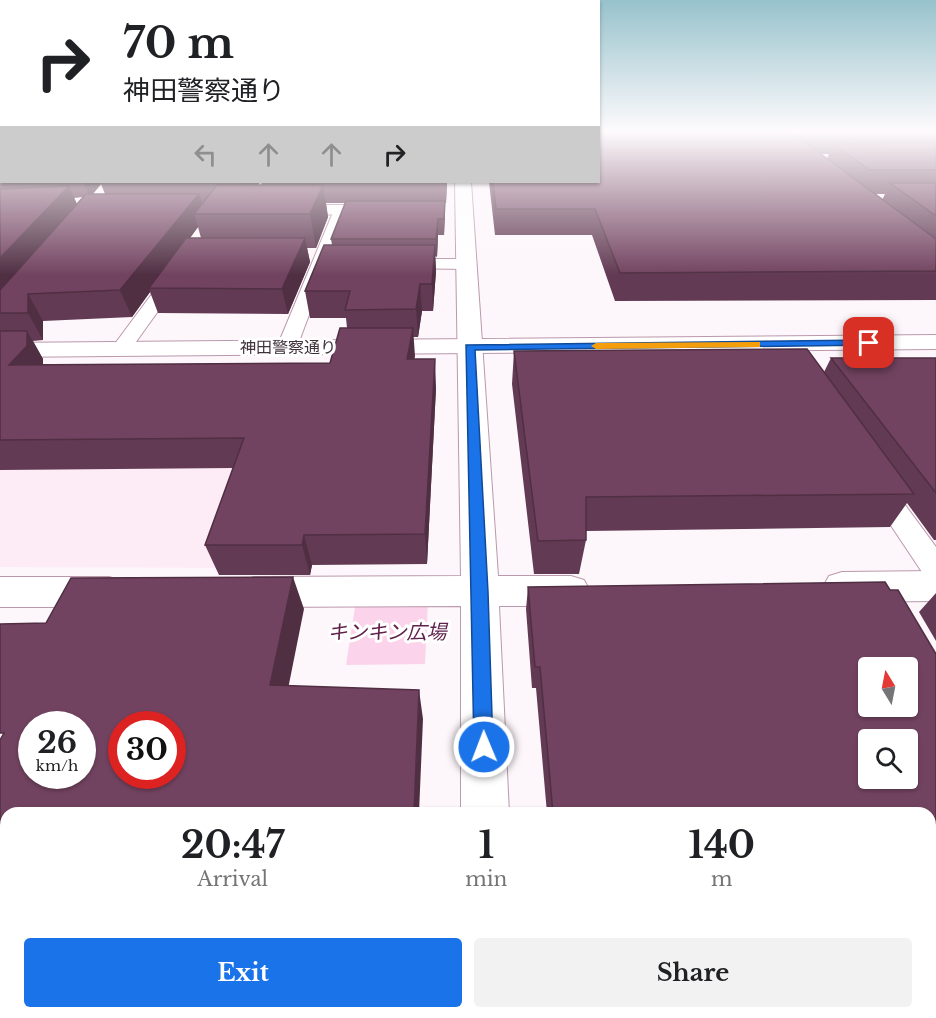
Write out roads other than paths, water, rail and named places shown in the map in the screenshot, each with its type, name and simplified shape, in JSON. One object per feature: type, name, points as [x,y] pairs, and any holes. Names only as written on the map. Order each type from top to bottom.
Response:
[{"type":"street","points":[[463,183],[455,210],[468,264],[469,347],[480,592],[485,807]]},
{"type":"street","points":[[264,210],[399,210]]},
{"type":"street","name":"神田警察通り","points":[[0,350],[469,347],[786,354],[936,342]]},
{"type":"street","points":[[813,588],[893,602],[936,586]]},
{"type":"street","points":[[223,592],[599,590]]},
{"type":"street","points":[[0,592],[141,592]]},
{"type":"lane","points":[[287,347],[326,261],[340,210]]},
{"type":"lane","points":[[302,255],[326,261]]},
{"type":"lane","points":[[121,349],[183,264]]},
{"type":"lane","points":[[378,264],[468,264]]},
{"type":"lane","points":[[861,462],[936,570]]},
{"type":"park label","name":"キンキン広場","points":[[387,632]]}]
